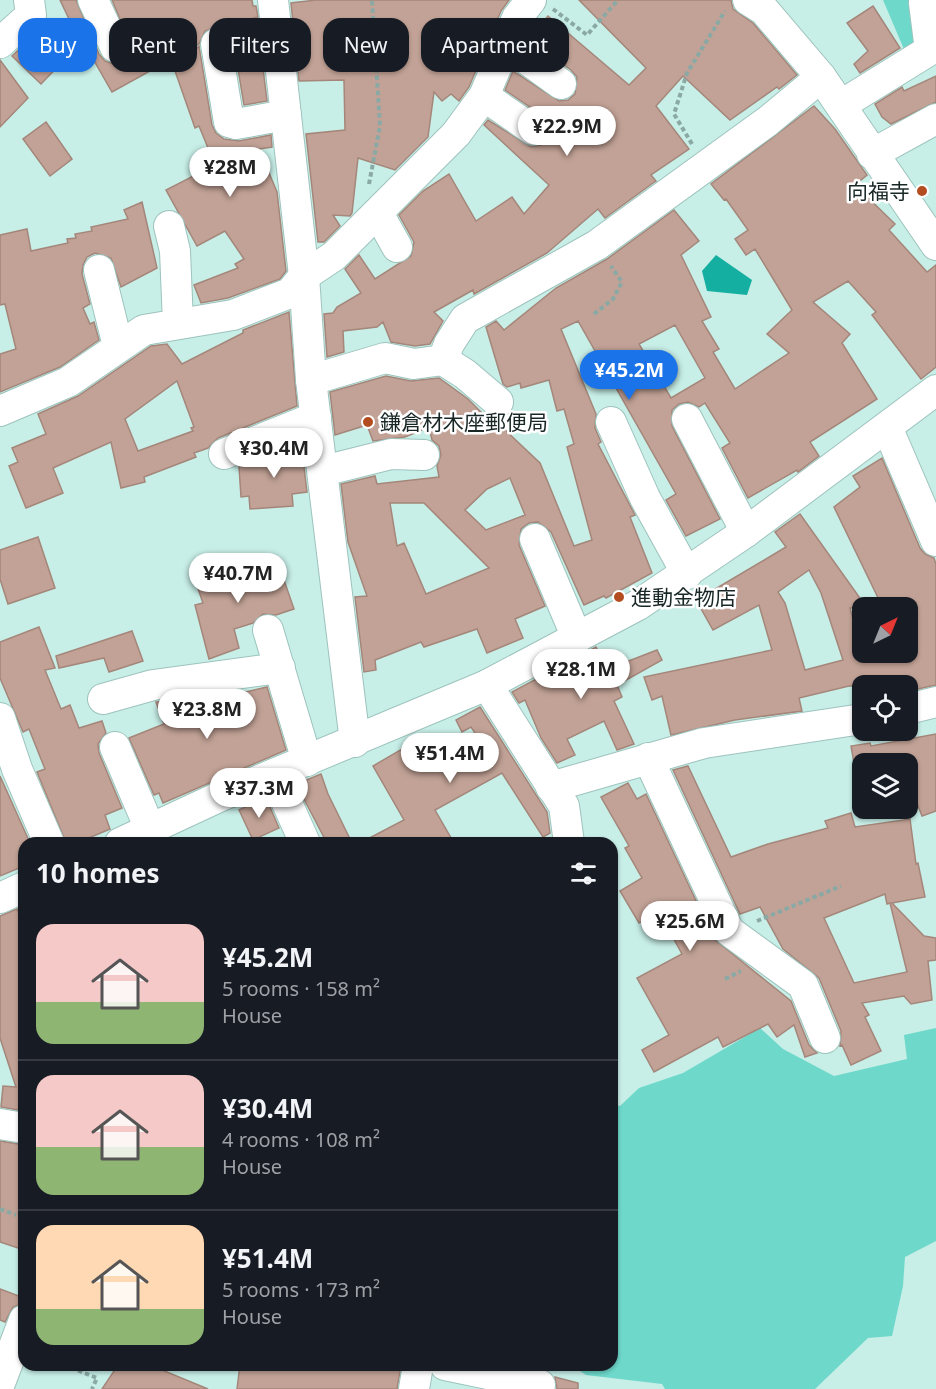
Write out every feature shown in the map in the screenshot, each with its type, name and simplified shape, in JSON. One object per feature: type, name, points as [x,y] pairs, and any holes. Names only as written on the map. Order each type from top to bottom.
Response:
[{"type":"street","points":[[0,43],[31,15],[28,0]]},
{"type":"street","points":[[93,0],[109,34]]},
{"type":"street","points":[[273,0],[275,18]]},
{"type":"street","points":[[841,105],[930,50],[924,3],[929,0]]},
{"type":"street","points":[[517,18],[540,3]]},
{"type":"street","points":[[737,5],[764,10],[821,77],[936,245]]},
{"type":"street","points":[[221,72],[229,122],[236,124],[286,115]]},
{"type":"street","points":[[281,72],[304,276],[311,380],[355,742]]},
{"type":"street","points":[[0,411],[68,382],[144,330],[178,323],[203,322],[262,306],[290,293],[304,276],[334,256],[456,134],[484,96],[494,72]]},
{"type":"street","points":[[544,72],[561,84]]},
{"type":"street","points":[[443,360],[449,344],[465,319],[597,245],[706,166],[821,77]]},
{"type":"street","points":[[484,96],[533,130]]},
{"type":"street","points":[[872,154],[936,119]]},
{"type":"street","points":[[372,219],[397,247]]},
{"type":"street","points":[[169,226],[175,251],[178,323]]},
{"type":"street","points":[[99,270],[118,346]]},
{"type":"street","points":[[311,380],[385,358],[414,364],[443,360],[465,374],[498,402]]},
{"type":"street","points":[[133,837],[274,774],[487,685],[638,605],[746,532],[936,390]]},
{"type":"street","points":[[224,454],[316,417]]},
{"type":"street","points":[[687,419],[746,532]]},
{"type":"street","points":[[611,422],[645,498],[687,574]]},
{"type":"street","points":[[887,427],[936,541]]},
{"type":"street","points":[[323,471],[391,454],[424,455]]},
{"type":"street","points":[[536,539],[577,638]]},
{"type":"street","points":[[268,630],[308,761]]},
{"type":"street","points":[[103,699],[153,686],[280,668]]},
{"type":"street","points":[[487,685],[564,806],[568,837]]},
{"type":"street","points":[[918,706],[936,702]]},
{"type":"street","points":[[0,718],[17,769],[46,837]]},
{"type":"street","points":[[551,787],[704,743],[852,721]]},
{"type":"street","points":[[115,747],[150,829]]},
{"type":"street","points":[[648,758],[697,868],[733,934],[803,985],[825,1038]]},
{"type":"street","points":[[274,774],[302,837]]},
{"type":"street","points":[[0,1124],[18,1127]]},
{"type":"street","points":[[0,1383],[18,1336]]},
{"type":"street","points":[[414,1389],[417,1371]]},
{"type":"street","points":[[474,1371],[540,1385]]},
{"type":"path","points":[[372,0],[376,23],[380,126],[364,212],[372,219]]},
{"type":"path","points":[[540,3],[586,35],[618,0]]},
{"type":"path","points":[[706,166],[674,114],[687,73],[737,5]]},
{"type":"path","points":[[594,314],[613,299],[622,282],[597,245]]},
{"type":"path","points":[[733,934],[764,917],[841,886]]},
{"type":"path","points":[[0,1209],[16,1215]]},
{"type":"path","points":[[79,1371],[97,1378],[92,1389]]},
{"type":"shaded area","points":[[883,0],[936,0],[912,68]]},
{"type":"shaded area","points":[[716,255],[752,280],[747,295],[707,291],[702,271]]},
{"type":"shaded area","points":[[760,1028],[783,1049],[834,1076],[907,1059],[904,1035],[936,1028],[936,1241],[905,1257],[903,1286],[892,1336],[868,1338],[815,1389],[665,1389],[662,1384],[586,1375],[580,1371],[618,1371],[618,1106],[639,1088],[683,1073]]},
{"type":"building","points":[[60,0],[76,0],[84,18],[69,18]]},
{"type":"building","points":[[112,0],[252,0],[258,17],[209,18],[209,30],[205,31],[197,45],[197,18],[120,18]]},
{"type":"building","points":[[316,0],[509,0],[498,18],[421,18],[421,72],[475,72],[469,87],[459,101],[451,94],[442,101],[434,92],[428,137],[395,170],[358,158],[352,213],[350,216],[333,215],[340,226],[324,242],[318,242],[306,134],[345,130],[344,80],[299,81],[298,72],[311,72],[311,18],[293,18],[291,3]]},
{"type":"building","points":[[579,0],[731,0],[733,9],[753,23],[797,75],[730,120],[683,76],[656,106],[689,149],[651,175],[656,181],[605,218],[598,209],[547,253],[474,294],[473,290],[434,312],[443,321],[430,344],[415,346],[391,342],[383,322],[377,327],[343,331],[344,352],[327,357],[324,314],[333,313],[337,307],[361,293],[345,269],[359,255],[375,279],[411,256],[414,242],[399,215],[423,191],[449,174],[476,221],[512,197],[524,214],[549,185],[484,125],[488,120],[531,147],[541,145],[547,139],[550,131],[543,116],[505,90],[513,72],[559,101],[568,100],[575,94],[577,77],[569,69],[569,34],[629,85],[646,68]]},
{"type":"building","points":[[873,6],[900,48],[860,73],[854,64],[868,51],[847,23]]},
{"type":"building","points":[[199,46],[212,125],[216,133],[224,139],[239,141],[271,135],[272,147],[259,149],[277,192],[286,271],[280,279],[228,298],[201,303],[194,285],[238,268],[235,264],[244,259],[225,231],[197,246],[166,190],[215,165],[199,126],[195,128],[175,72],[197,72],[197,48]]},
{"type":"building","points":[[97,49],[105,61],[109,62],[109,72],[148,72],[112,92],[97,66]]},
{"type":"building","points":[[18,50],[18,62],[12,56]]},
{"type":"building","points":[[0,60],[28,98],[0,127]]},
{"type":"building","points":[[29,72],[53,72],[41,84]]},
{"type":"building","points":[[238,72],[263,72],[267,101],[244,105]]},
{"type":"building","points":[[936,76],[936,102],[891,124],[882,117],[875,104],[902,87],[904,91]]},
{"type":"building","points":[[814,106],[835,129],[867,175],[855,185],[895,224],[889,230],[927,272],[936,265],[936,367],[921,379],[872,315],[876,312],[848,281],[813,302],[850,334],[842,343],[877,399],[810,442],[819,456],[798,472],[797,470],[748,498],[722,448],[730,443],[705,403],[699,407],[688,402],[679,404],[672,410],[672,426],[720,519],[686,536],[666,500],[676,494],[578,321],[561,329],[596,414],[595,428],[601,442],[598,444],[635,515],[630,517],[652,573],[606,598],[604,596],[584,605],[551,532],[538,522],[529,523],[521,529],[519,545],[545,606],[515,619],[523,638],[487,653],[477,629],[424,647],[421,642],[375,660],[376,670],[364,672],[355,597],[367,596],[348,542],[341,484],[375,476],[377,484],[439,477],[437,466],[441,455],[439,446],[432,440],[429,427],[405,437],[373,441],[367,425],[335,435],[330,392],[386,376],[411,381],[439,378],[468,399],[498,429],[502,427],[540,463],[574,546],[592,540],[567,447],[574,444],[564,409],[557,411],[549,380],[521,388],[520,383],[507,387],[503,384],[486,327],[496,321],[504,330],[556,288],[607,259],[674,210],[699,241],[681,255],[711,317],[702,321],[719,349],[713,352],[735,389],[789,353],[767,334],[792,310],[755,249],[746,255],[735,239],[748,230],[726,199],[724,200],[711,184]],"holes":[[[675,325],[705,378],[671,398],[639,344]],[[510,478],[525,515],[486,530],[465,510],[487,489]],[[390,503],[424,503],[489,568],[426,594],[404,543],[397,546]]]},
{"type":"building","points":[[46,122],[72,159],[50,176],[23,139]]},
{"type":"building","points":[[142,202],[157,268],[121,287],[111,258],[95,253],[87,257],[82,274],[90,304],[83,308],[90,324],[94,322],[99,340],[60,367],[0,392],[0,354],[16,349],[5,304],[0,305],[0,235],[27,229],[31,251],[68,243],[67,239],[76,238],[75,234],[92,231],[91,227],[128,219],[124,210]]},
{"type":"building","points":[[289,312],[297,406],[218,438],[208,448],[194,453],[196,457],[144,477],[145,482],[121,488],[111,442],[53,468],[63,493],[26,508],[9,466],[18,462],[12,448],[46,434],[38,414],[78,396],[151,346],[167,344],[182,364],[243,333],[243,330]],"holes":[[[177,381],[194,427],[191,428],[193,431],[138,451],[125,419]]]},
{"type":"building","points":[[301,442],[307,492],[292,494],[293,506],[250,509],[249,496],[241,497],[239,467]]},
{"type":"building","points":[[882,458],[920,548],[925,554],[934,558],[936,564],[936,685],[918,689],[918,675],[852,675],[852,686],[799,698],[802,711],[735,720],[671,735],[662,696],[652,700],[644,677],[772,650],[759,605],[713,630],[695,598],[717,588],[786,547],[775,532],[800,514],[859,597],[852,597],[852,608],[850,608],[852,663],[918,663],[918,597],[878,597],[834,507],[860,487],[853,476]],"holes":[[[809,570],[821,593],[843,660],[805,670],[785,603],[778,592]]]},
{"type":"building","points":[[38,537],[55,588],[8,604],[0,579],[0,550]]},
{"type":"building","points":[[278,563],[294,609],[276,615],[263,614],[253,623],[234,629],[239,648],[209,659],[195,605],[203,603],[196,583],[207,574],[220,572],[221,578]]},
{"type":"building","points":[[39,627],[55,668],[45,670],[61,709],[70,705],[79,728],[102,721],[106,733],[98,744],[99,753],[122,808],[105,815],[110,829],[91,837],[64,837],[37,772],[45,769],[29,729],[23,732],[0,678],[0,642]]},
{"type":"building","points":[[132,631],[143,661],[109,672],[104,658],[59,668],[56,656]]},
{"type":"building","points":[[596,647],[608,669],[657,650],[662,660],[617,685],[622,697],[614,701],[634,744],[617,750],[604,721],[567,739],[575,755],[557,763],[541,738],[525,700],[519,703],[512,692]]},
{"type":"building","points":[[267,687],[286,750],[163,803],[159,793],[154,795],[129,738],[164,724],[156,702],[228,692],[229,696]]},
{"type":"building","points":[[480,707],[547,812],[550,833],[543,837],[502,773],[435,810],[451,837],[371,837],[404,820],[373,766],[409,745],[424,770],[479,739],[471,727],[462,732],[456,720]]},
{"type":"building","points":[[936,734],[936,811],[922,816],[918,806],[918,753],[852,753],[851,746],[918,741],[918,737]]},
{"type":"building","points":[[688,766],[731,857],[768,844],[828,828],[825,821],[851,813],[855,827],[910,819],[916,864],[918,863],[925,897],[892,903],[924,936],[936,938],[936,960],[928,961],[932,1000],[911,1004],[904,996],[862,1003],[869,1015],[865,1017],[881,1051],[851,1065],[842,1045],[840,1046],[841,1031],[819,978],[783,949],[760,907],[740,914],[673,770]],"holes":[[[885,894],[887,904],[890,903],[907,972],[854,983],[824,918]]]},
{"type":"building","points":[[321,774],[349,837],[324,837],[297,784]]},
{"type":"building","points":[[0,776],[27,837],[18,837],[18,868],[0,876]]},
{"type":"building","points":[[628,783],[637,799],[646,794],[714,939],[791,1001],[809,1045],[817,1053],[805,1057],[794,1025],[777,1037],[768,1024],[723,1047],[718,1037],[654,1072],[642,1050],[669,1035],[637,978],[682,954],[659,912],[639,923],[620,891],[642,878],[625,848],[629,846],[601,797]]},
{"type":"building","points":[[266,798],[279,828],[260,837],[252,837],[239,810]]},
{"type":"building","points":[[17,909],[18,911],[18,1110],[1,1107],[3,1086],[16,1087],[0,1038],[0,916]]},
{"type":"building","points":[[0,1141],[18,1144],[18,1248],[0,1242]]},
{"type":"building","points":[[0,1289],[18,1296],[18,1305],[13,1307],[5,1322],[0,1320]]},
{"type":"building","points":[[114,1371],[164,1371],[208,1389],[102,1389]]},
{"type":"building","points":[[239,1371],[400,1371],[397,1389],[237,1389]]},
{"type":"building","points":[[555,1377],[578,1383],[578,1389],[557,1389]]},
{"type":"place","name":"向福寺","points":[[922,191]]},
{"type":"place","name":"鎌倉材木座郵便局","points":[[368,422]]},
{"type":"place","name":"進動金物店","points":[[619,597]]}]
